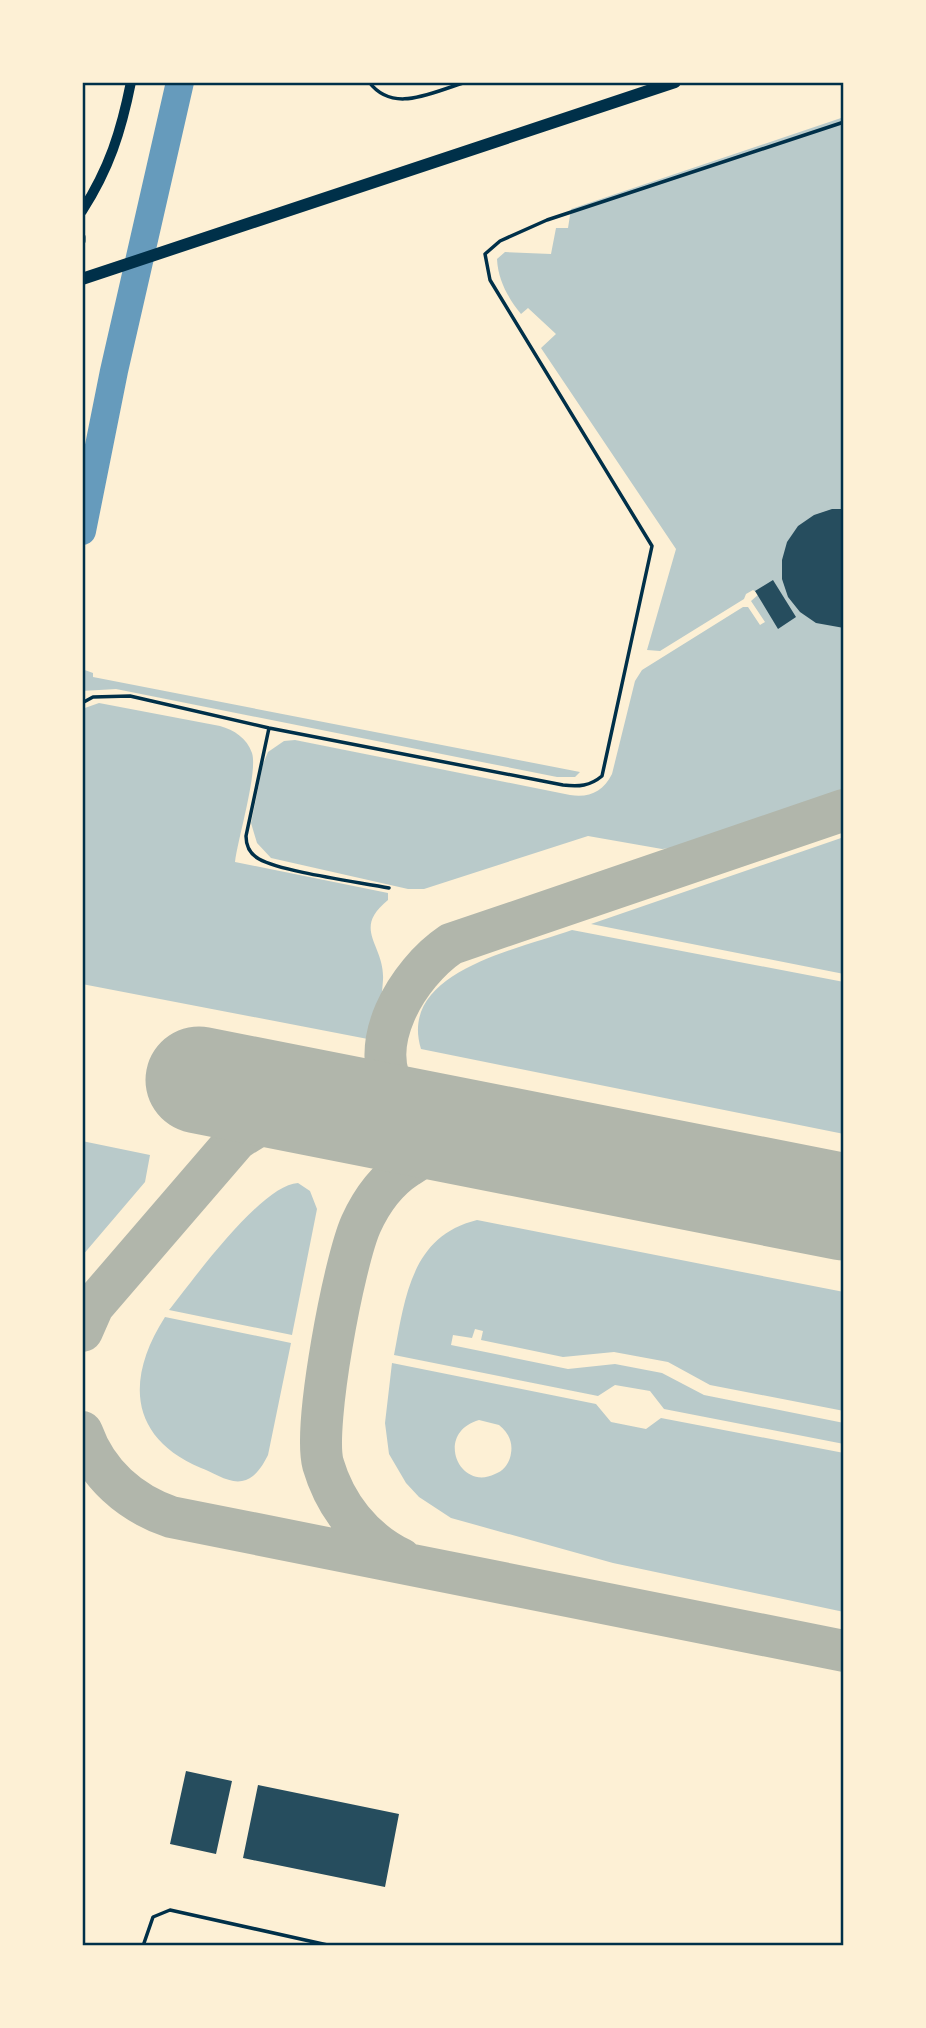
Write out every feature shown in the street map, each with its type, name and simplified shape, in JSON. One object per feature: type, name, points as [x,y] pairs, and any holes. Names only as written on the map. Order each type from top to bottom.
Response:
[{"type":"main road","points":[[88,277],[675,82]]},
{"type":"street","points":[[82,211],[104,177],[118,138],[131,82]]},
{"type":"lane","points":[[369,82],[379,94],[397,101],[467,82]]},
{"type":"lane","points":[[82,703],[93,697],[130,696],[269,728],[563,785],[578,787],[594,783],[602,776],[652,545],[490,280],[485,254],[499,241],[547,220],[844,122]]},
{"type":"lane","points":[[269,728],[246,836],[246,845],[251,853],[275,865],[389,888]]},
{"type":"lane","points":[[143,1946],[153,1917],[170,1910],[332,1946]]},
{"type":"shaded area","points":[[844,117],[844,793],[682,847],[662,849],[588,836],[424,889],[408,889],[271,858],[257,843],[251,823],[263,764],[268,752],[284,741],[295,740],[583,796],[600,789],[612,774],[635,681],[642,670],[743,607],[748,607],[760,625],[765,622],[751,601],[759,594],[753,590],[746,594],[744,599],[660,651],[647,650],[676,549],[541,348],[556,334],[528,308],[521,314],[504,288],[497,259],[505,252],[551,254],[556,228],[568,228],[571,209]]},
{"type":"shaded area","points":[[82,669],[93,673],[93,677],[580,772],[575,777],[557,777],[116,689],[82,691]]},
{"type":"shaded area","points":[[99,703],[220,726],[235,732],[243,739],[250,748],[253,762],[235,862],[388,893],[388,900],[377,911],[371,929],[383,980],[373,1040],[82,984],[82,709]]},
{"type":"shaded area","points":[[844,837],[844,974],[591,924]]},
{"type":"shaded area","points":[[572,930],[844,982],[844,1134],[421,1049],[418,1022],[427,1000],[445,982],[468,967],[495,955]]},
{"type":"shaded area","points":[[82,1141],[150,1155],[145,1182],[82,1256]]},
{"type":"shaded area","points":[[298,1183],[310,1191],[317,1209],[292,1335],[169,1310],[247,1216],[283,1188]]},
{"type":"shaded area","points":[[477,1220],[844,1292],[844,1411],[710,1385],[668,1362],[614,1352],[563,1357],[481,1340],[483,1331],[475,1329],[472,1338],[453,1335],[451,1345],[568,1369],[615,1364],[662,1373],[704,1395],[844,1423],[844,1444],[664,1409],[650,1391],[615,1385],[598,1396],[394,1355],[408,1291],[425,1255],[438,1240],[455,1228]]},
{"type":"shaded area","points":[[165,1317],[291,1343],[268,1455],[251,1478],[237,1481],[227,1479],[201,1468],[177,1455],[159,1440],[147,1423],[141,1404],[140,1383],[152,1340]]},
{"type":"shaded area","points":[[392,1363],[596,1404],[611,1422],[646,1429],[661,1418],[844,1453],[844,1612],[613,1563],[451,1518],[419,1497],[406,1483],[389,1454],[385,1423]],"holes":[[[479,1420],[499,1425],[510,1441],[508,1463],[495,1474],[482,1477],[471,1475],[462,1468],[457,1459],[457,1436],[465,1427]]]},
{"type":"building","points":[[832,509],[844,509],[844,628],[816,623],[800,612],[788,597],[782,579],[782,560],[787,542],[798,526],[814,515]]},
{"type":"building","points":[[773,580],[796,617],[778,629],[755,591]]},
{"type":"building","points":[[186,1771],[232,1781],[216,1854],[170,1844]]},
{"type":"building","points":[[258,1785],[399,1814],[385,1887],[243,1858]]},
{"type":"waterway","points":[[82,531],[114,371],[180,82]]},
{"type":"taxiway","points":[[442,1129],[413,1111],[399,1097],[389,1077],[385,1056],[388,1034],[406,992],[420,973],[451,944],[844,810]]},
{"type":"taxiway","points":[[82,1331],[93,1306],[236,1140],[283,1116],[335,1108]]},
{"type":"taxiway","points":[[401,1559],[374,1542],[352,1520],[335,1493],[323,1464],[322,1416],[326,1381],[346,1272],[365,1216],[380,1192],[400,1172],[430,1154],[455,1145],[508,1140]]},
{"type":"taxiway","points":[[82,1432],[96,1461],[117,1485],[142,1504],[171,1517],[844,1651]]},
{"type":"runway","points":[[199,1080],[844,1207]]}]
